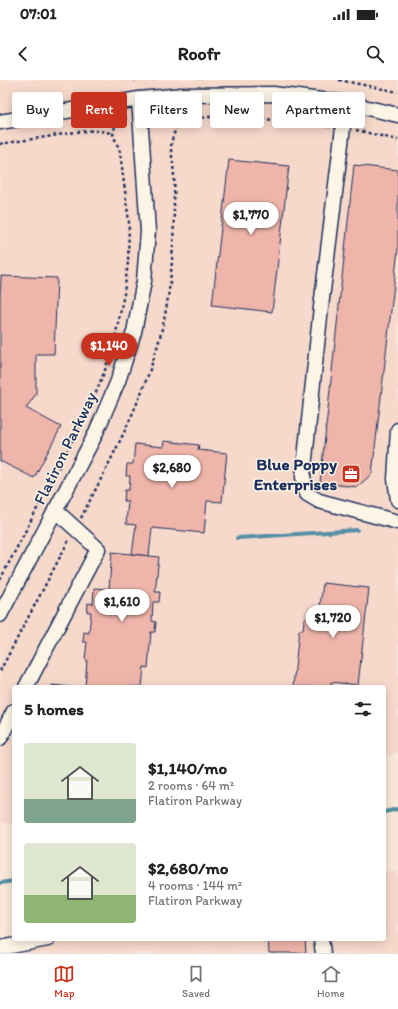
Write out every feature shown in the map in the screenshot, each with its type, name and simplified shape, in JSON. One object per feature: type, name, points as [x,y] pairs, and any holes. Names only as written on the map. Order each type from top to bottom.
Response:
[{"type":"street","points":[[202,95],[272,94]]},
{"type":"street","points":[[0,122],[135,100]]},
{"type":"street","points":[[365,107],[398,115]]},
{"type":"street","name":"Flatiron Parkway","points":[[0,615],[94,437],[118,381],[134,332],[144,281],[148,231],[141,128]]},
{"type":"street","points":[[343,129],[321,307],[303,477],[307,494],[319,501],[398,522]]},
{"type":"street","points":[[398,430],[395,479],[398,500]]},
{"type":"street","points":[[27,685],[98,548],[55,510]]},
{"type":"street","points":[[0,738],[12,715]]},
{"type":"street","points":[[0,948],[37,941]]},
{"type":"street","points":[[321,941],[323,953]]},
{"type":"path","points":[[339,80],[398,92]]},
{"type":"path","points":[[0,580],[91,405],[105,370],[115,338],[124,294],[128,262],[129,222],[120,152],[113,134],[117,119],[135,117]]},
{"type":"path","points":[[202,119],[215,118],[289,121],[362,131],[398,140]]},
{"type":"path","points":[[0,144],[95,131],[113,134]]},
{"type":"shaded area","points":[[0,80],[398,80],[398,753],[386,756],[386,685],[12,685],[12,824],[0,823]]},
{"type":"shaded area","points":[[398,870],[398,953],[0,953],[0,939],[12,936],[12,941],[386,941],[386,872]]},
{"type":"building","points":[[229,160],[289,166],[272,312],[212,305]]},
{"type":"building","points":[[354,165],[398,170],[398,250],[372,474],[357,487],[320,483]]},
{"type":"building","points":[[1,276],[57,278],[54,354],[36,354],[36,394],[26,408],[61,427],[34,478],[0,461]]},
{"type":"building","points":[[164,441],[199,445],[198,450],[227,453],[222,502],[207,501],[204,533],[152,528],[149,556],[132,554],[136,525],[126,524],[128,501],[124,501],[125,490],[129,490],[130,476],[126,476],[127,464],[133,464],[135,444],[163,447]]},
{"type":"building","points":[[112,552],[159,557],[155,592],[160,592],[159,602],[153,602],[152,621],[156,622],[155,632],[151,632],[148,668],[144,667],[142,685],[85,685],[87,660],[85,659],[87,642],[83,642],[84,632],[89,633],[91,612],[87,612],[88,603],[93,604],[94,588],[109,589]]},
{"type":"building","points":[[323,583],[369,588],[358,685],[331,682],[330,685],[293,685],[299,630],[303,630],[304,620],[311,613],[319,614]]},
{"type":"building","points":[[268,941],[305,941],[306,953],[269,953]]},
{"type":"waterway","points":[[237,538],[357,530]]},
{"type":"waterway","points":[[386,812],[398,809]]},
{"type":"waterway","points":[[0,883],[12,881]]},
{"type":"place","name":"Blue Poppy Enterprises","points":[[351,474]]}]
